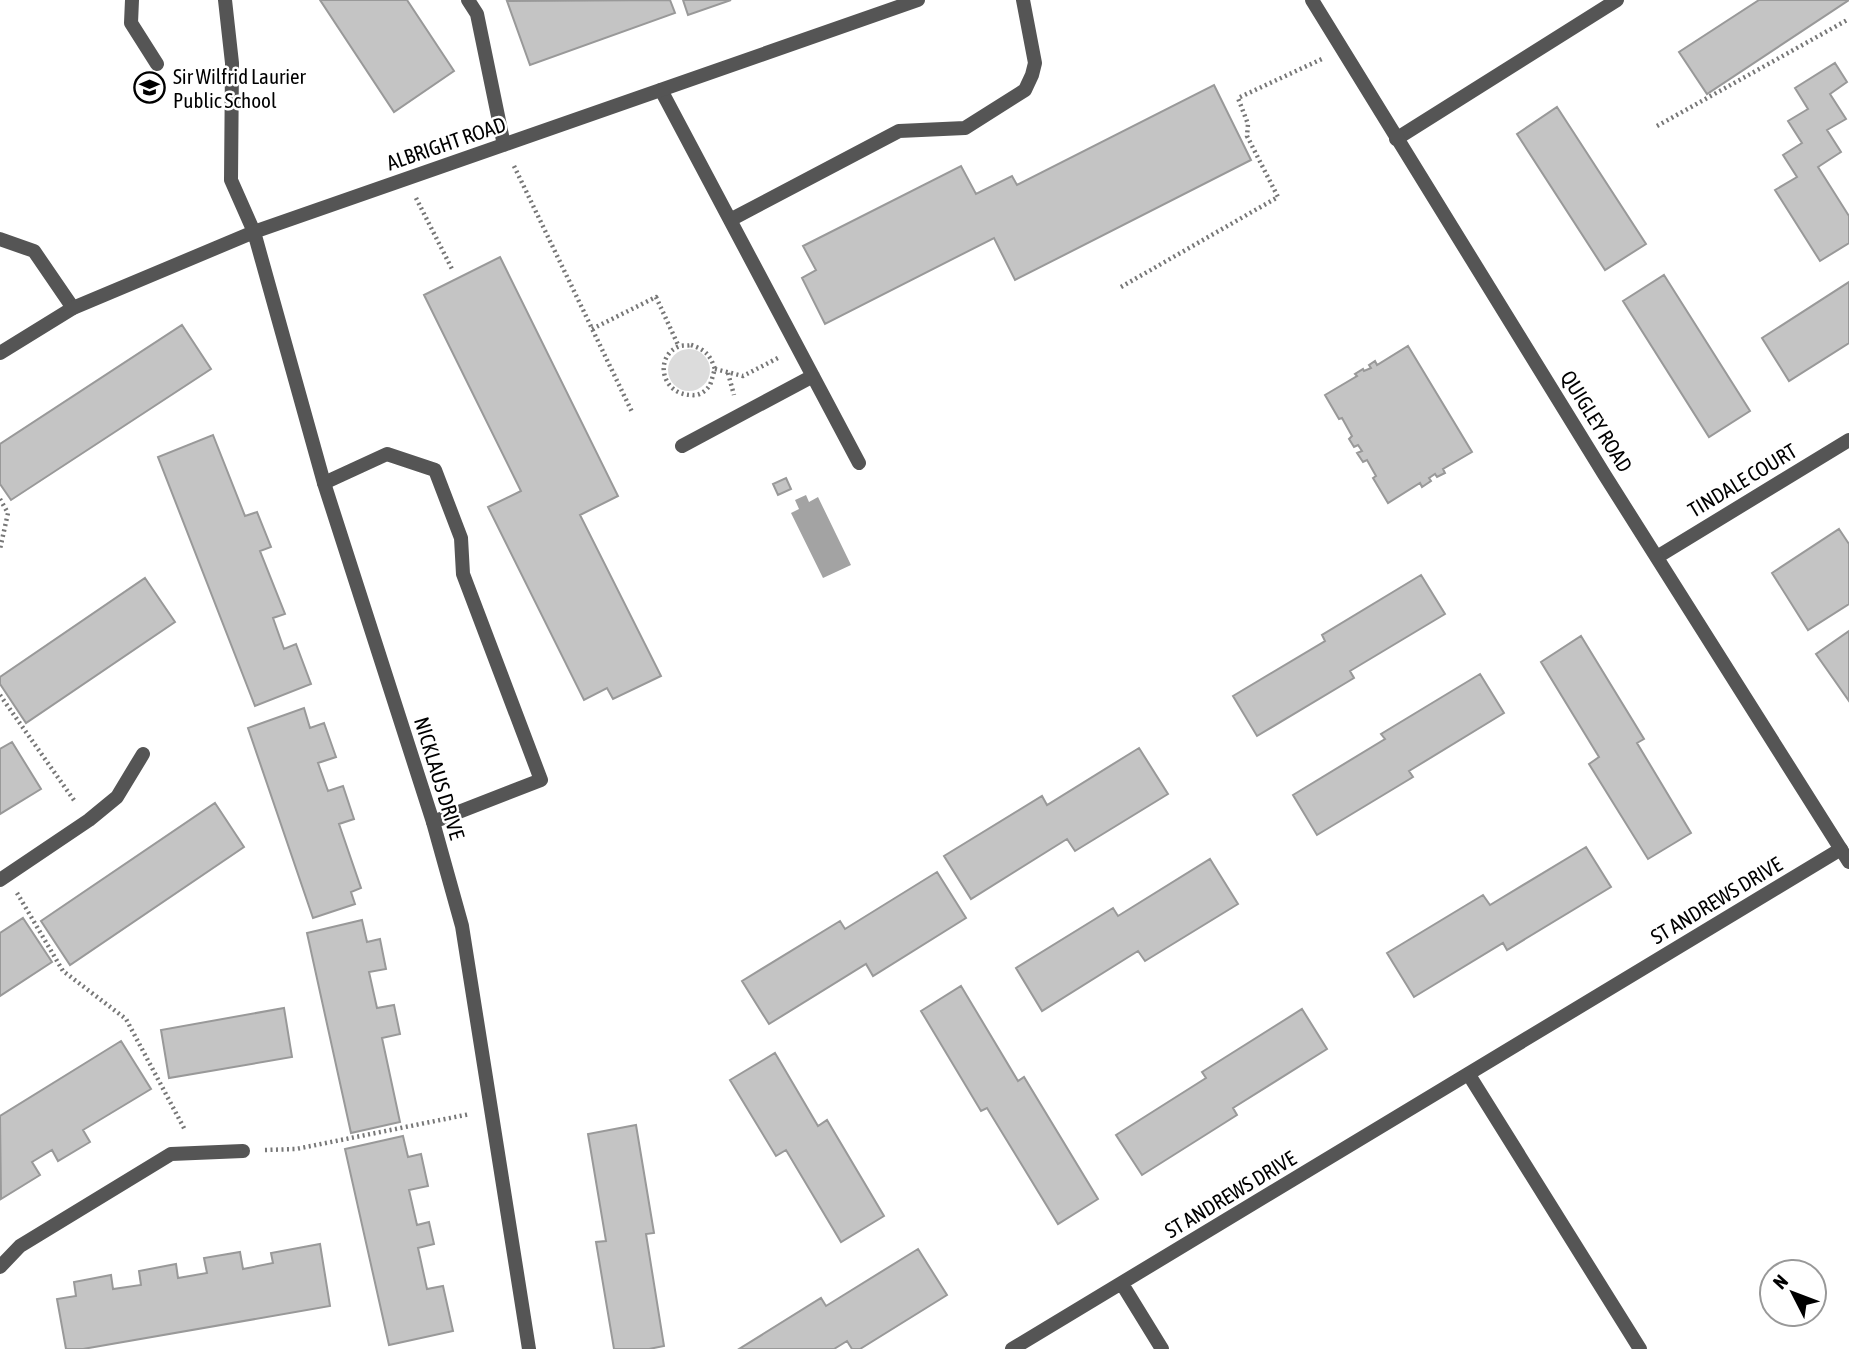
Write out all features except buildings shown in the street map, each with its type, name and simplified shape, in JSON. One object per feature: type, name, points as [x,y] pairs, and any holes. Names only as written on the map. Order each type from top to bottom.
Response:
[{"type":"street","points":[[132,0],[131,23],[157,64]]},
{"type":"street","name":"NICKLAUS DRIVE","points":[[225,0],[232,64],[231,180],[254,232],[324,483],[433,822],[462,926],[529,1349]]},
{"type":"street","points":[[468,0],[477,15],[504,145]]},
{"type":"street","name":"ALBRIGHT ROAD","points":[[0,353],[73,309],[254,232],[918,0]]},
{"type":"street","points":[[730,220],[899,131],[965,128],[1025,90],[1035,63],[1023,0]]},
{"type":"street","name":"QUIGLEY ROAD","points":[[1312,0],[1396,139],[1849,862]]},
{"type":"street","points":[[1396,139],[1617,0]]},
{"type":"street","points":[[661,90],[859,463]]},
{"type":"street","points":[[0,239],[34,251],[73,309]]},
{"type":"street","points":[[682,446],[813,376]]},
{"type":"street","name":"TINDALE COURT","points":[[1657,557],[1849,440]]},
{"type":"street","points":[[324,483],[387,454],[435,470],[461,538],[463,574],[541,779],[433,822]]},
{"type":"street","points":[[4,878],[89,820],[117,797],[143,754]]},
{"type":"street","name":"ST ANDREWS DRIVE","points":[[1012,1349],[1841,849]]},
{"type":"street","points":[[1469,1075],[1640,1349]]},
{"type":"street","points":[[0,1267],[20,1246],[171,1154],[243,1151]]},
{"type":"street","points":[[1122,1284],[1162,1349]]},
{"type":"path","points":[[1657,126],[1849,19]]},
{"type":"path","points":[[1121,287],[1278,197],[1247,136],[1248,124],[1238,98],[1342,50]]},
{"type":"path","points":[[504,145],[632,412]]},
{"type":"path","points":[[407,179],[452,269]]},
{"type":"path","points":[[592,329],[656,297],[679,347]]},
{"type":"path","points":[[691,345],[703,349],[710,356],[715,369],[709,386],[698,396],[674,391],[665,380],[664,367],[668,356],[679,347],[691,345]]},
{"type":"path","points":[[715,369],[743,376],[798,348]]},
{"type":"path","points":[[0,499],[8,513],[0,549]]},
{"type":"path","points":[[0,695],[89,820]]},
{"type":"path","points":[[4,878],[62,971],[126,1019],[196,1153]]},
{"type":"path","points":[[243,1151],[296,1149],[491,1110]]},
{"type":"shaded area","points":[[689,349],[704,355],[710,370],[704,385],[689,391],[674,385],[668,370],[674,355]]},
{"type":"shaded area","points":[[806,495],[809,502],[818,497],[851,565],[823,578],[791,513],[799,509],[795,500]]},
{"type":"place","name":"Sir Wilfrid Laurier Public School","points":[[150,88]]}]
